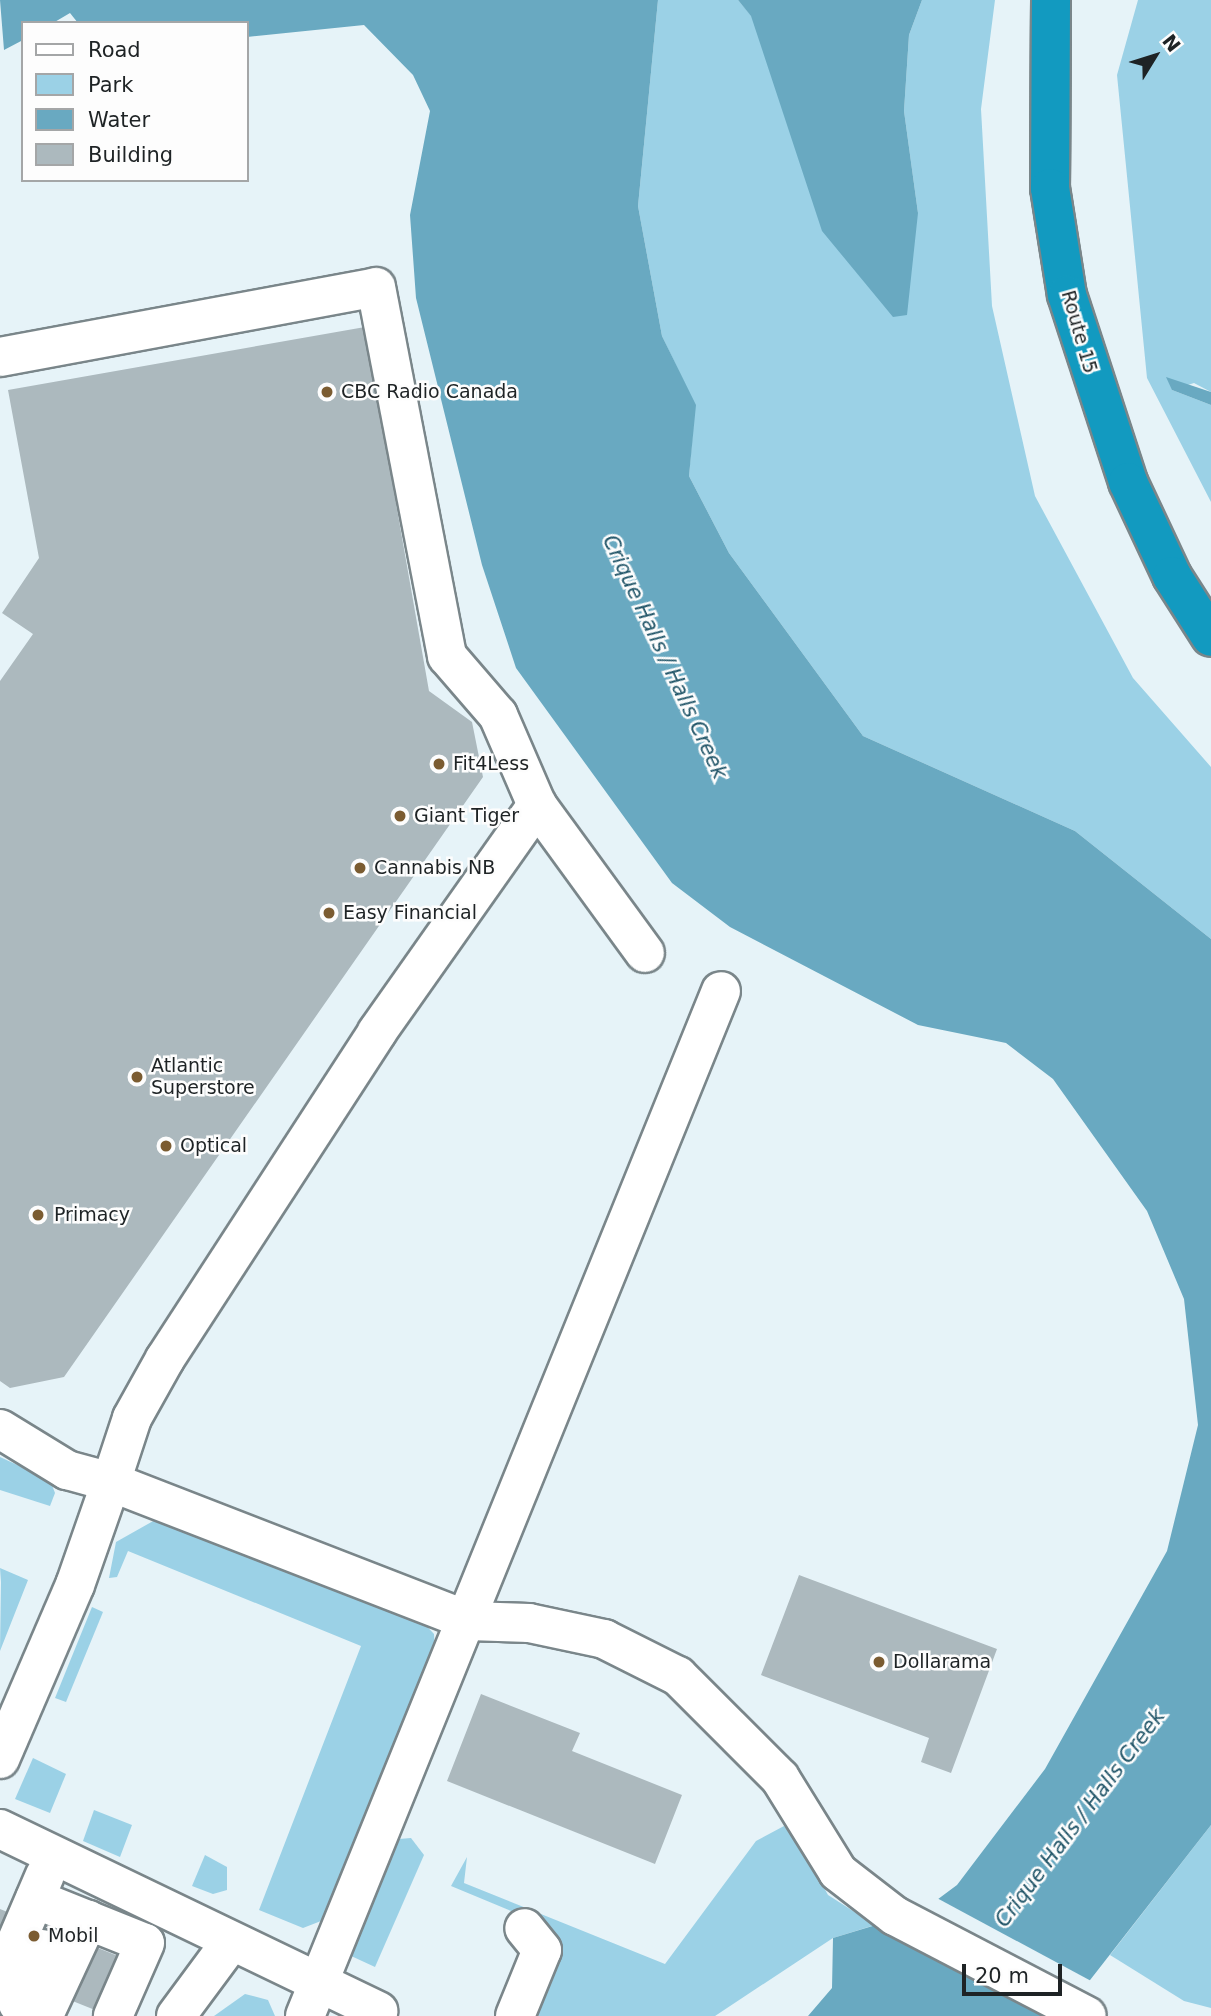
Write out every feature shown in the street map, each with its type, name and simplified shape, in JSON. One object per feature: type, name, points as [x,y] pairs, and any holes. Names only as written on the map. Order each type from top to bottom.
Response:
[{"type":"highway","name":"Route 15","points":[[1051,0],[1050,188],[1067,295],[1128,482],[1172,576],[1211,637]]},
{"type":"lane","points":[[0,357],[376,287],[447,656],[498,715],[537,805],[645,953]]},
{"type":"lane","points":[[0,1759],[75,1585],[132,1418],[165,1359],[377,1032],[537,805]]},
{"type":"lane","points":[[312,2001],[469,1620],[721,991]]},
{"type":"lane","points":[[0,1429],[66,1470],[111,1482],[469,1620],[530,1623],[604,1639],[678,1676],[780,1778],[838,1872],[895,1916],[1087,2016]]},
{"type":"lane","points":[[0,1829],[230,1943],[312,2001],[379,2011]]},
{"type":"lane","points":[[54,1856],[82,1918],[90,2016]]},
{"type":"lane","points":[[29,2005],[82,1918]]},
{"type":"lane","points":[[29,2005],[82,1918]]},
{"type":"lane","points":[[82,1918],[145,1942],[113,2016]]},
{"type":"lane","points":[[516,2016],[542,1950],[524,1928]]},
{"type":"lane","points":[[176,2016],[230,1943]]},
{"type":"green space","points":[[658,0],[738,0],[918,213],[904,111],[909,35],[922,0],[995,0],[981,109],[992,306],[1035,496],[1133,678],[1211,767],[1211,939],[1075,831],[863,736],[729,553],[689,476],[695,405],[662,336],[638,206]]},
{"type":"green space","points":[[1138,0],[1211,0],[1211,392],[1194,383],[1172,390],[1211,405],[1211,502],[1147,378],[1117,75]]},
{"type":"green space","points":[[0,1457],[50,1480],[55,1493],[50,1506],[0,1490]]},
{"type":"green space","points":[[155,1520],[420,1619],[434,1634],[435,1654],[332,1901],[321,1921],[303,1928],[259,1910],[361,1646],[128,1551],[117,1577],[109,1578],[116,1542]]},
{"type":"green space","points":[[0,1568],[28,1580],[0,1651],[1,1582]]},
{"type":"green space","points":[[92,1607],[103,1612],[66,1702],[55,1698]]},
{"type":"green space","points":[[33,1758],[66,1774],[50,1813],[15,1799]]},
{"type":"green space","points":[[94,1810],[132,1825],[120,1857],[83,1841]]},
{"type":"green space","points":[[1211,1825],[1211,2008],[1184,2001],[1110,1955]]},
{"type":"green space","points":[[784,1826],[797,1838],[828,1895],[875,1925],[833,1938],[715,2016],[528,2016],[533,1920],[451,1886],[467,1857],[464,1883],[665,1964],[756,1841]]},
{"type":"green space","points":[[411,1838],[424,1855],[375,1967],[349,1955],[399,1839]]},
{"type":"green space","points":[[205,1855],[227,1867],[227,1890],[213,1894],[192,1886]]},
{"type":"green space","points":[[245,1994],[268,2000],[275,2016],[214,2016]]},
{"type":"water","name":"Crique Halls / Halls Creek","points":[[0,0],[658,0],[638,206],[662,336],[696,405],[689,476],[729,553],[863,736],[1075,831],[1211,939],[1211,1825],[1062,2016],[808,2016],[832,1988],[833,1938],[922,1911],[957,1885],[1045,1769],[1167,1551],[1198,1425],[1184,1299],[1147,1211],[1053,1079],[1006,1043],[918,1025],[730,927],[672,883],[516,668],[482,565],[416,298],[410,215],[430,111],[413,75],[364,25],[248,37],[248,21],[76,21],[70,13],[56,21],[21,21],[21,41],[4,50]]},
{"type":"water","points":[[738,0],[922,0],[909,35],[904,111],[918,213],[907,315],[893,317],[822,231],[751,16]]},
{"type":"water","points":[[1166,377],[1211,392],[1211,405],[1172,390]]},
{"type":"pier","points":[[935,1897],[1093,1982],[1067,2016],[920,1908]]},
{"type":"building","name":"Atlantic Superstore","points":[[365,327],[429,691],[472,722],[483,777],[64,1377],[10,1388],[0,1381],[0,681],[33,634],[2,613],[39,558],[8,390]]},
{"type":"building","name":"Dollarama","points":[[799,1575],[997,1649],[951,1773],[921,1762],[929,1738],[761,1675]]},
{"type":"building","points":[[481,1694],[580,1733],[572,1751],[682,1795],[655,1864],[447,1781]]},
{"type":"building","name":"Mobil","points":[[0,1909],[138,1964],[110,2016],[0,1972]]},
{"type":"place","name":"CBC Radio Canada","points":[[327,392]]},
{"type":"place","name":"Fit4Less","points":[[439,764]]},
{"type":"place","name":"Giant Tiger","points":[[400,816]]},
{"type":"place","name":"Cannabis NB","points":[[360,868]]},
{"type":"place","name":"Easy Financial","points":[[329,913]]},
{"type":"place","name":"Atlantic Superstore","points":[[137,1077]]},
{"type":"place","name":"Optical","points":[[166,1146]]},
{"type":"place","name":"Primacy","points":[[38,1215]]},
{"type":"place","name":"Dollarama","points":[[879,1662]]},
{"type":"place","name":"Mobil","points":[[34,1936]]}]
